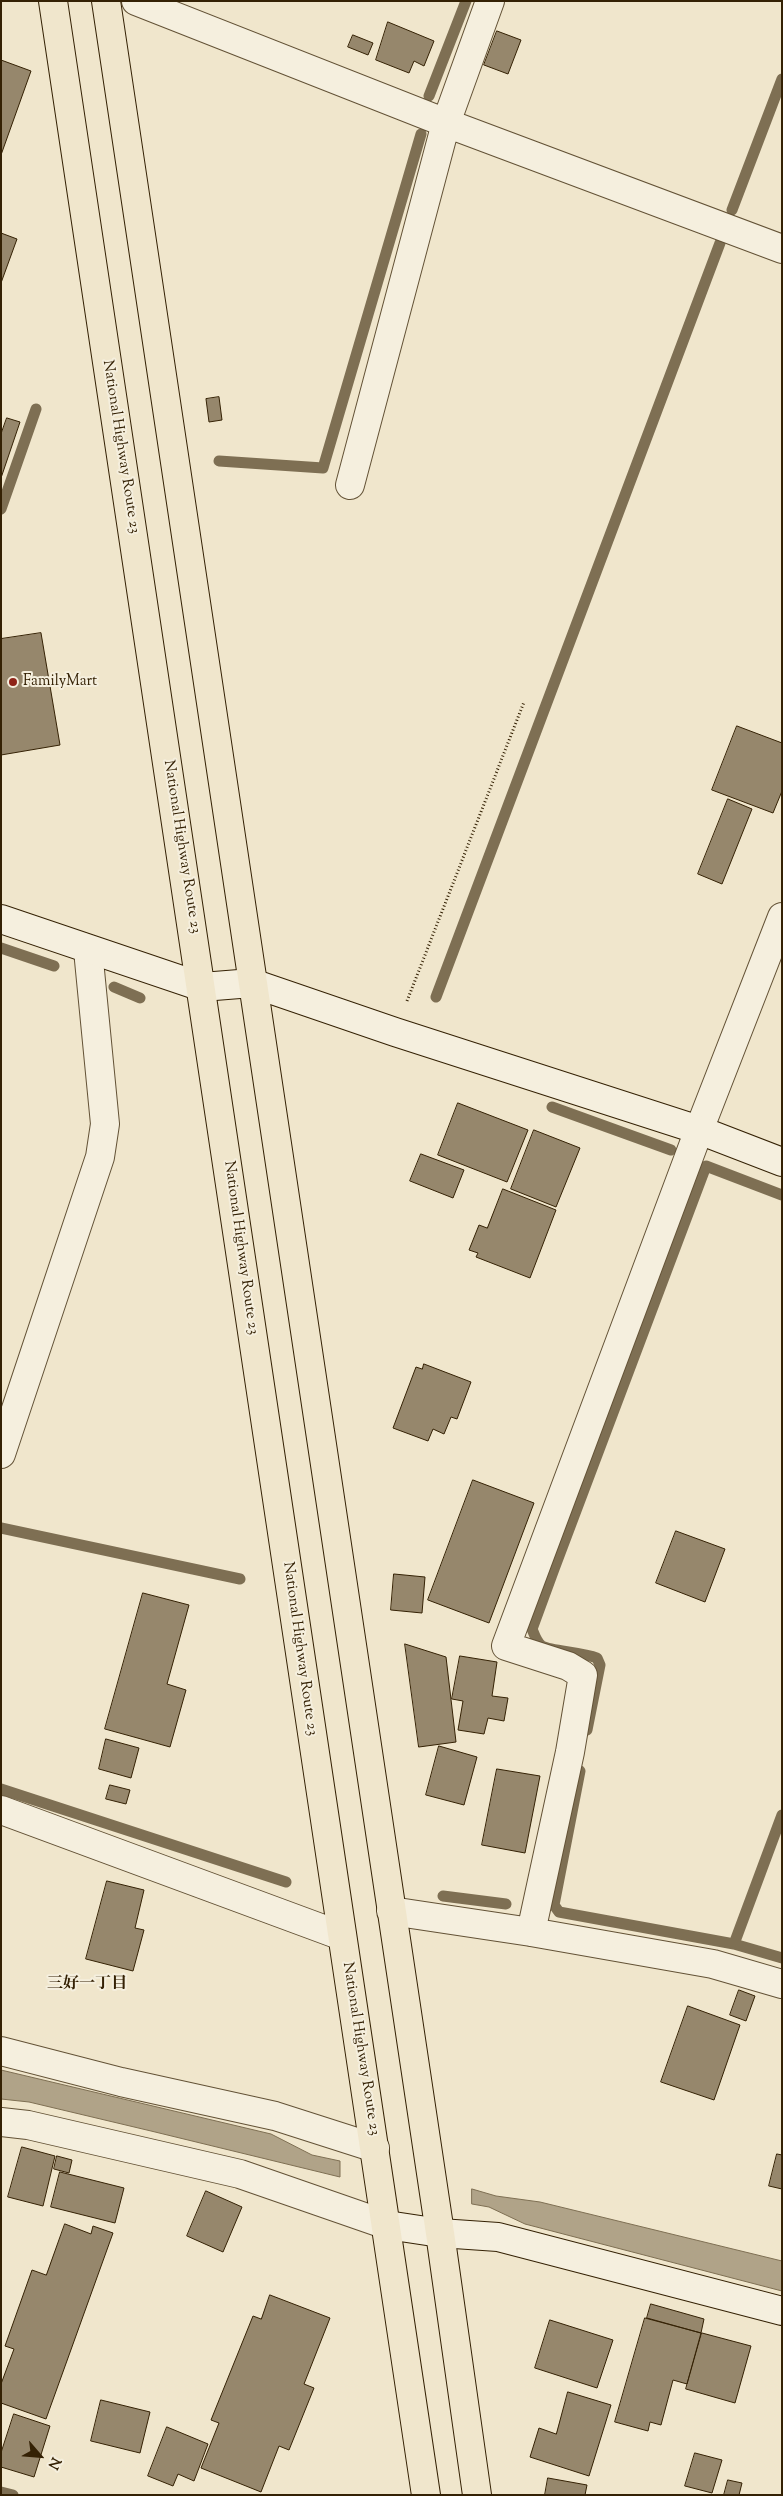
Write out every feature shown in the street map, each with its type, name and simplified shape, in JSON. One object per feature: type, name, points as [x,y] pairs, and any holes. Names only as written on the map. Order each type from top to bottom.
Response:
[{"type":"highway","name":"National Highway Route 23","points":[[53,1],[202,987],[426,2495]]},
{"type":"highway","points":[[106,1],[440,2233],[477,2495]]},
{"type":"street","points":[[136,1],[446,123],[782,249]]},
{"type":"street","points":[[350,485],[446,123],[490,1]]},
{"type":"street","points":[[531,1932],[570,1752],[583,1675],[568,1666],[506,1646],[699,1130],[782,917]]},
{"type":"street","points":[[1,919],[202,987],[252,983],[394,1032],[699,1130],[782,1162]]},
{"type":"street","points":[[1,1454],[100,1157],[104,1124],[88,950]]},
{"type":"street","points":[[1,1810],[342,1936]]},
{"type":"street","points":[[391,1911],[531,1932],[713,1964],[782,1984]]},
{"type":"street","points":[[1,2051],[16,2052],[122,2082],[275,2116],[375,2148]]},
{"type":"street","points":[[1,2122],[28,2125],[240,2174],[387,2225],[440,2233],[498,2237],[782,2311]]},
{"type":"path","points":[[394,1032],[524,702]]},
{"type":"shaded area","points":[[1,2070],[271,2134],[312,2155],[340,2161],[340,2177],[29,2102],[1,2099]]},
{"type":"shaded area","points":[[472,2189],[496,2196],[540,2202],[782,2261],[782,2291],[525,2224],[489,2207],[472,2204]]},
{"type":"building","points":[[388,22],[434,41],[424,66],[414,61],[409,73],[376,60]]},
{"type":"building","points":[[497,31],[521,40],[508,74],[484,65]]},
{"type":"building","points":[[353,35],[373,43],[368,55],[348,47]]},
{"type":"building","points":[[1,60],[31,71],[1,155]]},
{"type":"building","points":[[1,233],[17,239],[1,283]]},
{"type":"building","points":[[219,397],[222,420],[209,422],[206,399]]},
{"type":"building","points":[[7,418],[20,422],[1,478],[1,434]]},
{"type":"building","points":[[41,633],[60,745],[1,755],[1,639]]},
{"type":"building","points":[[737,726],[782,743],[782,791],[773,813],[712,790]]},
{"type":"building","points":[[728,799],[752,809],[722,884],[698,874]]},
{"type":"building","points":[[458,1103],[528,1130],[507,1182],[438,1155]]},
{"type":"building","points":[[534,1130],[580,1148],[556,1207],[511,1189]]},
{"type":"building","points":[[421,1154],[464,1170],[453,1198],[410,1181]]},
{"type":"building","points":[[503,1189],[556,1210],[530,1278],[476,1257],[478,1253],[469,1250],[479,1225],[487,1228]]},
{"type":"building","points":[[424,1364],[471,1382],[457,1419],[451,1417],[444,1434],[433,1429],[428,1441],[393,1428],[416,1367],[422,1369]]},
{"type":"building","points":[[473,1480],[534,1503],[489,1623],[428,1600]]},
{"type":"building","points":[[676,1531],[725,1549],[705,1602],[656,1583]]},
{"type":"building","points":[[394,1574],[425,1577],[422,1613],[391,1610]]},
{"type":"building","points":[[143,1593],[189,1605],[167,1684],[186,1690],[170,1747],[105,1729]]},
{"type":"building","points":[[405,1644],[446,1657],[456,1742],[419,1747]]},
{"type":"building","points":[[460,1656],[497,1662],[492,1696],[508,1698],[504,1721],[488,1718],[484,1734],[458,1730],[463,1701],[452,1699]]},
{"type":"building","points":[[106,1739],[139,1748],[131,1778],[99,1769]]},
{"type":"building","points":[[439,1746],[477,1757],[464,1805],[426,1795]]},
{"type":"building","points":[[497,1769],[540,1776],[525,1853],[482,1845]]},
{"type":"building","points":[[110,1785],[130,1790],[126,1804],[106,1799]]},
{"type":"building","points":[[107,1881],[144,1890],[135,1928],[144,1930],[133,1971],[86,1959]]},
{"type":"building","points":[[739,1990],[755,1996],[746,2021],[730,2015]]},
{"type":"building","points":[[688,2006],[740,2025],[714,2100],[661,2082]]},
{"type":"building","points":[[22,2147],[55,2156],[43,2206],[8,2197]]},
{"type":"building","points":[[777,2154],[782,2155],[782,2189],[769,2186]]},
{"type":"building","points":[[57,2156],[72,2160],[69,2173],[54,2169]]},
{"type":"building","points":[[60,2172],[124,2188],[115,2223],[51,2207]]},
{"type":"building","points":[[206,2191],[242,2207],[223,2252],[187,2236]]},
{"type":"building","points":[[65,2224],[91,2234],[93,2226],[113,2233],[46,2419],[1,2403],[1,2384],[14,2349],[5,2346],[32,2270],[46,2275]]},
{"type":"building","points":[[270,2295],[330,2318],[304,2384],[314,2388],[289,2450],[279,2446],[261,2492],[201,2468],[219,2423],[211,2420],[253,2316],[261,2319]]},
{"type":"building","points":[[651,2304],[704,2319],[701,2333],[647,2318]]},
{"type":"building","points":[[645,2318],[701,2333],[687,2384],[673,2380],[661,2425],[650,2422],[648,2431],[615,2422]]},
{"type":"building","points":[[550,2320],[613,2340],[597,2388],[535,2368]]},
{"type":"building","points":[[702,2333],[751,2346],[735,2403],[686,2389]]},
{"type":"building","points":[[568,2392],[611,2405],[589,2476],[530,2457],[539,2428],[556,2434]]},
{"type":"building","points":[[101,2400],[150,2412],[140,2453],[91,2441]]},
{"type":"building","points":[[14,2414],[50,2426],[34,2477],[1,2467],[1,2453]]},
{"type":"building","points":[[167,2427],[208,2444],[194,2481],[178,2474],[173,2486],[148,2476]]},
{"type":"building","points":[[695,2453],[722,2460],[712,2493],[685,2486]]},
{"type":"building","points":[[548,2478],[587,2485],[585,2495],[545,2495]]},
{"type":"building","points":[[728,2480],[742,2483],[739,2495],[724,2495]]},
{"type":"waterway","points":[[429,96],[466,1]]},
{"type":"waterway","points":[[732,210],[782,79]]},
{"type":"waterway","points":[[219,461],[323,468],[421,134]]},
{"type":"waterway","points":[[436,997],[720,243]]},
{"type":"waterway","points":[[1,509],[36,409]]},
{"type":"waterway","points":[[1,948],[54,966]]},
{"type":"waterway","points":[[114,987],[140,998]]},
{"type":"waterway","points":[[552,1107],[671,1150]]},
{"type":"waterway","points":[[587,1730],[600,1665],[597,1658],[542,1646],[537,1641],[532,1629],[706,1166],[782,1195]]},
{"type":"waterway","points":[[1,1528],[240,1579]]},
{"type":"waterway","points":[[580,1771],[554,1905],[559,1912],[734,1944],[782,1958]]},
{"type":"waterway","points":[[1,1789],[286,1882]]},
{"type":"waterway","points":[[734,1944],[782,1815]]},
{"type":"waterway","points":[[443,1896],[506,1904]]},
{"type":"waterway","points":[[1,2492],[13,2495]]},
{"type":"place","name":"FamilyMart","points":[[13,682]]},
{"type":"district","name":"三好一丁目","points":[[87,1985]]}]
